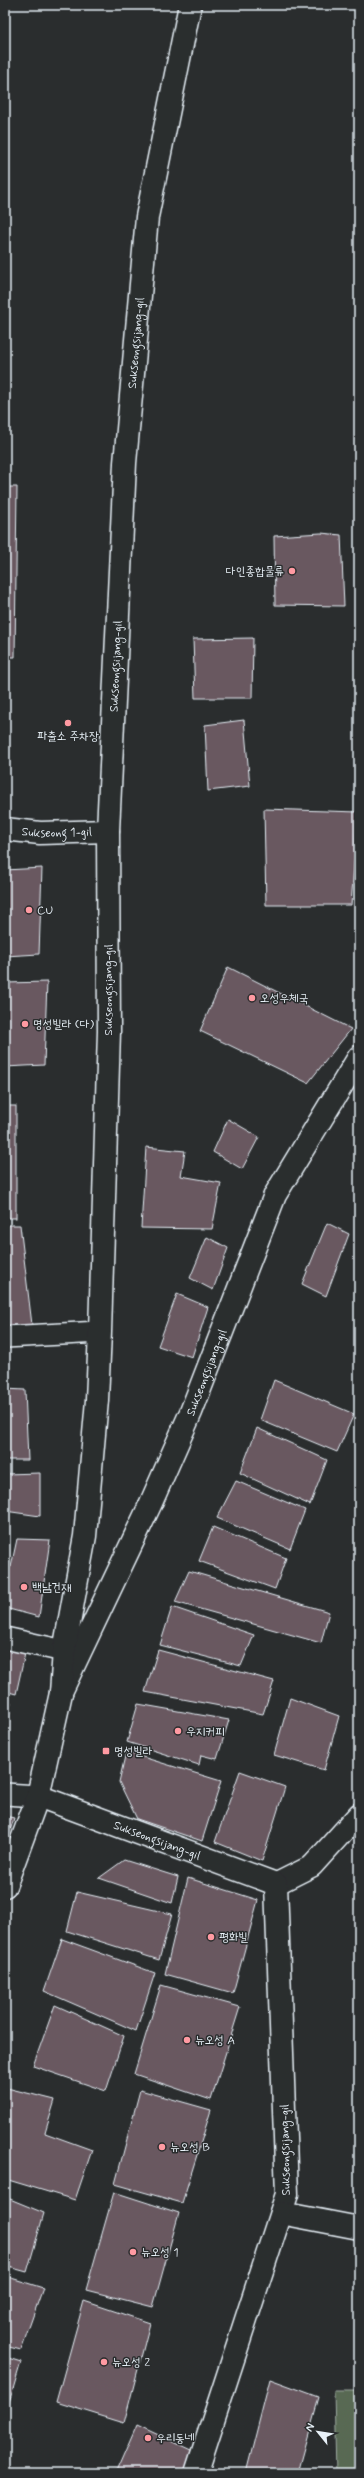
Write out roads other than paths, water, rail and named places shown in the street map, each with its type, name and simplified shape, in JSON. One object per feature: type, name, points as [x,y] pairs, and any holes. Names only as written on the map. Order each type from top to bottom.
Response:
[{"type":"street","name":"Sukseongsijang-gil","points":[[5,1886],[38,1796],[61,1693],[64,1651],[85,1536],[97,1400],[100,1332],[108,1031],[108,831],[125,463],[147,217],[190,5]]},
{"type":"street","name":"Sukseong 1-gil","points":[[5,828],[40,833],[108,831]]},
{"type":"street","name":"Sukseongsijang-gil","points":[[61,1693],[150,1505],[191,1412],[275,1195],[359,1057]]},
{"type":"street","name":"Sukseongsijang-gil","points":[[38,1796],[276,1884],[287,2194],[196,2473]]},
{"type":"street","points":[[282,2213],[359,2228]]},
{"type":"lane","points":[[5,1337],[100,1332]]},
{"type":"lane","points":[[5,1638],[64,1651]]},
{"type":"lane","points":[[5,1794],[38,1796]]},
{"type":"lane","points":[[276,1884],[312,1866],[359,1814]]},
{"type":"place","name":"다인종합물류","points":[[292,571]]},
{"type":"place","name":"파출소 주차장","points":[[68,723]]},
{"type":"place","name":"CU","points":[[29,910]]},
{"type":"place","name":"오성우체국","points":[[252,998]]},
{"type":"place","name":"명성빌라 (다)","points":[[25,1024]]},
{"type":"place","name":"백남건재","points":[[24,1587]]},
{"type":"place","name":"우지커피","points":[[178,1731]]},
{"type":"place","name":"명성빌라","points":[[106,1751]]},
{"type":"place","name":"평화빌","points":[[211,1937]]},
{"type":"place","name":"뉴오성 A","points":[[187,2040]]},
{"type":"place","name":"뉴오성 B","points":[[162,2147]]},
{"type":"place","name":"뉴오성 1","points":[[133,2252]]},
{"type":"place","name":"뉴오성 2","points":[[104,2362]]},
{"type":"place","name":"우리동네","points":[[148,2438]]}]
